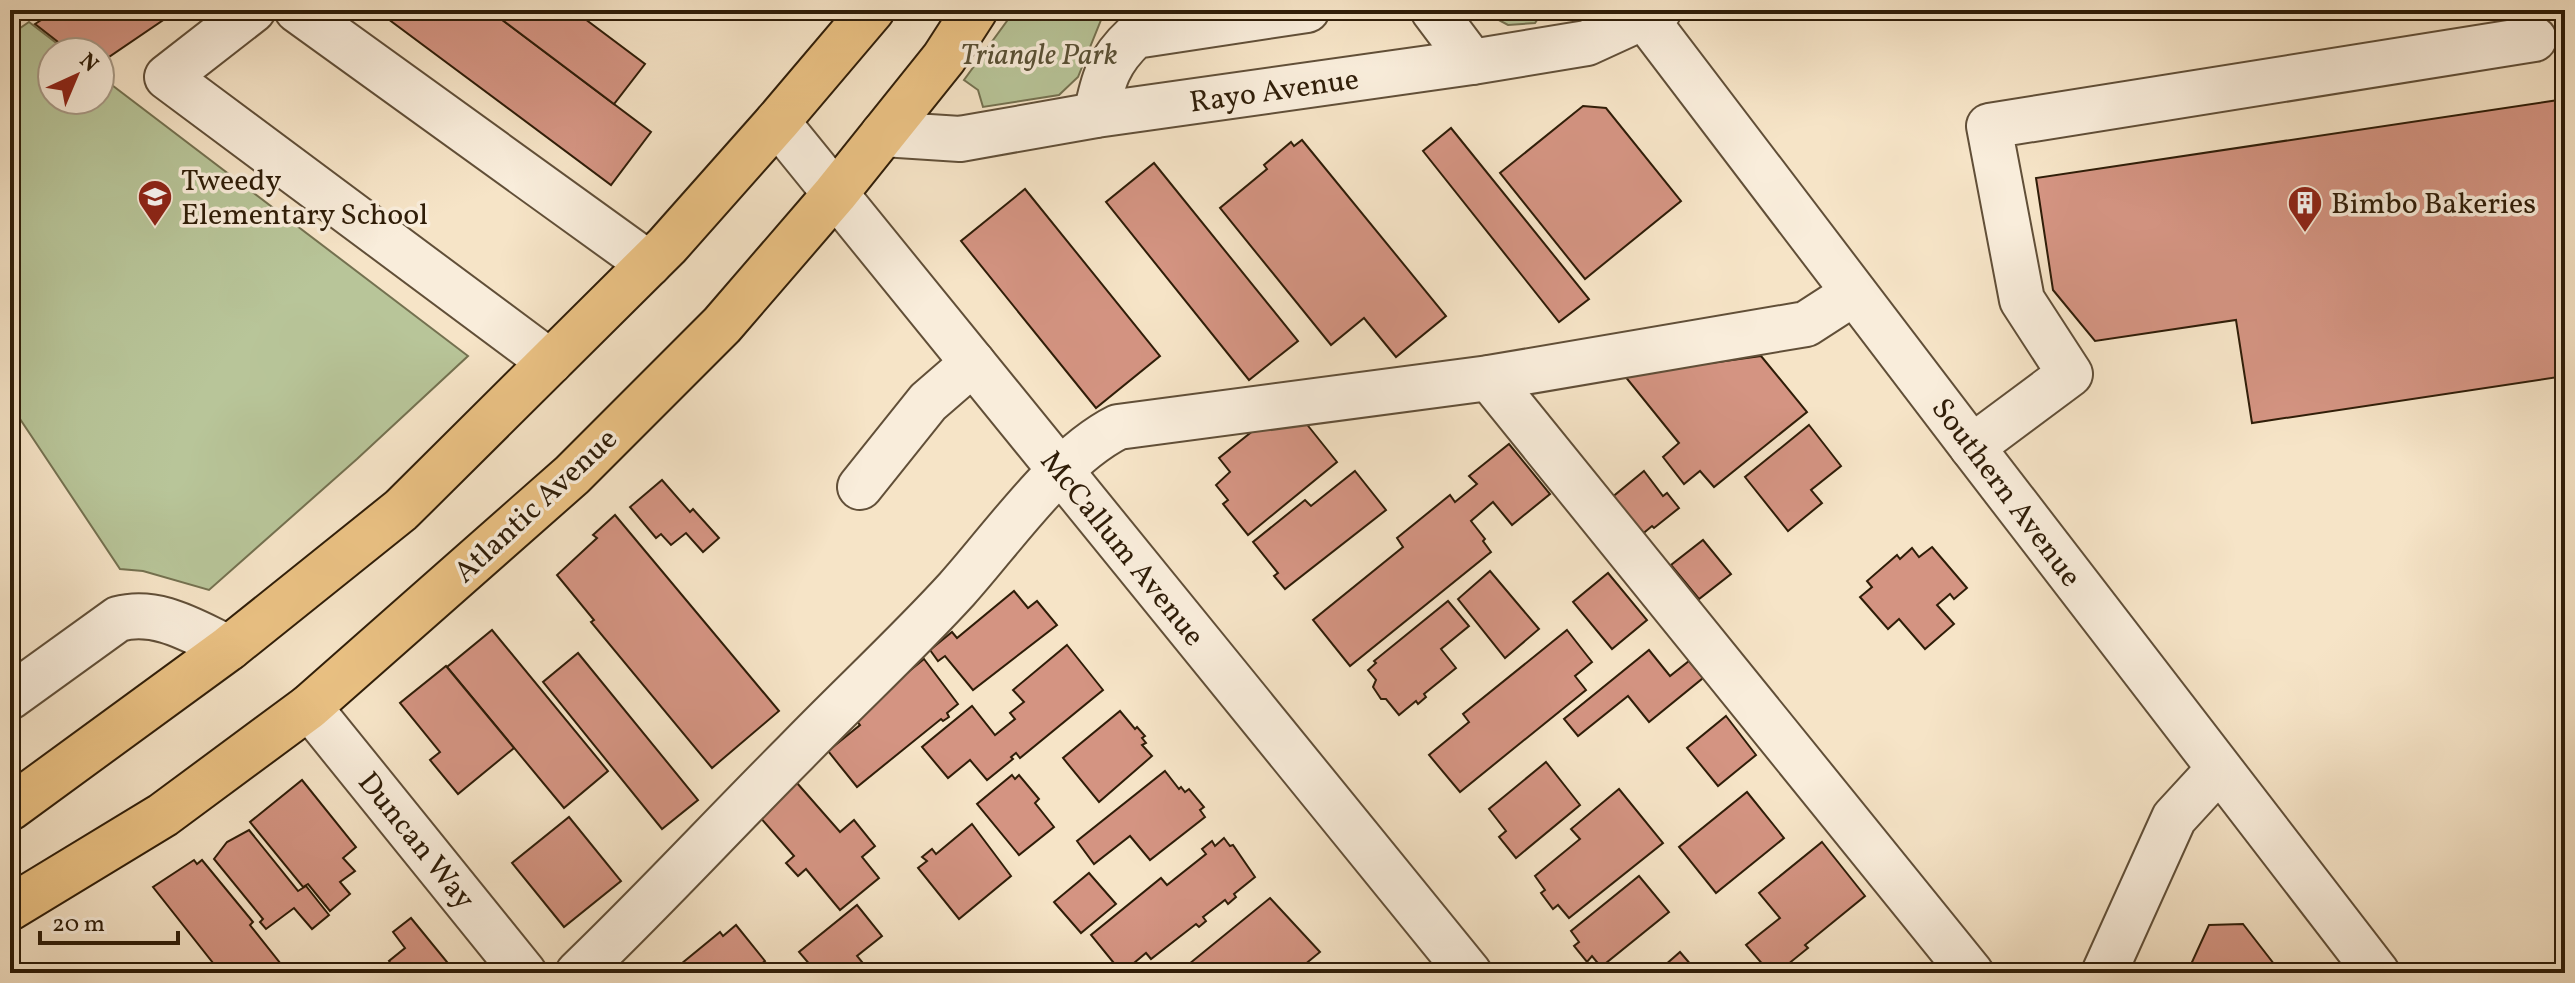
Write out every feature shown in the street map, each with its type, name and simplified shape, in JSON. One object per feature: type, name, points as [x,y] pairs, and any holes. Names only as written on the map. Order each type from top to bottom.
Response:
[{"type":"main road","points":[[10,808],[229,648],[401,510],[649,264],[777,122],[872,10]]},
{"type":"main road","name":"Atlantic Avenue","points":[[10,908],[163,815],[309,707],[572,475],[722,325],[835,194],[944,58],[975,10]]},
{"type":"street","points":[[253,10],[167,77],[550,362]]},
{"type":"street","points":[[297,10],[649,264]]},
{"type":"street","points":[[1096,115],[1103,80],[1118,53],[1135,36],[1307,10]]},
{"type":"street","points":[[1433,10],[1472,62]]},
{"type":"street","name":"Rayo Avenue","points":[[883,134],[960,139],[1096,115],[1472,62],[1587,43],[1648,13]]},
{"type":"street","name":"Southern Avenue","points":[[1648,13],[1854,293],[2377,973]]},
{"type":"street","points":[[1972,447],[2070,374],[2022,300],[1989,126],[2534,39]]},
{"type":"street","name":"McCallum Avenue","points":[[777,122],[1469,973]]},
{"type":"street","points":[[578,973],[652,902],[955,591],[1061,471],[1103,435],[1118,427],[1489,378],[1806,324],[1854,293]]},
{"type":"street","points":[[860,487],[928,402],[973,363]]},
{"type":"street","points":[[1489,378],[1971,973]]},
{"type":"street","points":[[10,697],[118,619],[130,616],[159,617],[229,648]]},
{"type":"street","name":"Duncan Way","points":[[309,707],[524,973]]},
{"type":"street","points":[[2104,973],[2174,818],[2219,769]]},
{"type":"green space","name":"Triangle Park","points":[[1015,10],[1105,10],[1078,77],[1059,95],[983,107],[978,90],[964,80]]},
{"type":"green space","points":[[1480,10],[1544,10],[1535,23],[1508,25]]},
{"type":"green space","name":"Tweedy Elementary School","points":[[29,22],[47,36],[36,36],[36,116],[116,116],[116,88],[468,356],[209,590],[143,571],[120,569],[10,404],[10,35]]},
{"type":"building","points":[[57,10],[178,10],[116,52],[116,36],[50,36],[35,24]]},
{"type":"building","points":[[376,10],[489,10],[651,132],[611,185]]},
{"type":"building","points":[[489,10],[573,10],[645,64],[614,104]]},
{"type":"building","name":"Bimbo Bakeries","points":[[2565,99],[2565,376],[2252,423],[2236,320],[2095,341],[2053,290],[2036,178]]},
{"type":"building","points":[[1583,106],[1606,108],[1681,201],[1585,279],[1500,173]]},
{"type":"building","points":[[1451,128],[1589,299],[1559,322],[1423,151]]},
{"type":"building","points":[[1302,140],[1446,316],[1396,357],[1364,318],[1331,345],[1220,208],[1267,169],[1264,165],[1291,142],[1294,146]]},
{"type":"building","points":[[1154,163],[1298,341],[1249,380],[1106,202]]},
{"type":"building","points":[[1025,189],[1160,356],[1096,408],[961,241]]},
{"type":"building","points":[[1761,356],[1807,412],[1714,487],[1700,471],[1684,484],[1663,457],[1679,443],[1624,375]]},
{"type":"building","points":[[1305,422],[1337,462],[1248,535],[1223,504],[1228,500],[1216,485],[1230,472],[1219,458],[1254,430]]},
{"type":"building","points":[[1809,425],[1841,466],[1811,490],[1822,503],[1788,531],[1745,477]]},
{"type":"building","points":[[1509,444],[1550,494],[1512,525],[1493,502],[1471,521],[1491,552],[1350,666],[1313,620],[1403,547],[1397,538],[1450,495],[1455,502],[1477,484],[1469,476]]},
{"type":"building","points":[[1355,471],[1386,510],[1285,589],[1274,576],[1278,573],[1253,542],[1305,500],[1311,506]]},
{"type":"building","points":[[1644,471],[1663,496],[1667,493],[1679,508],[1640,536],[1610,499]]},
{"type":"building","points":[[662,480],[690,512],[693,509],[719,538],[703,552],[686,533],[671,545],[661,534],[656,538],[630,507]]},
{"type":"building","points":[[615,515],[779,711],[712,768],[591,622],[594,620],[557,575],[597,538],[593,535]]},
{"type":"building","points":[[1703,540],[1731,574],[1699,599],[1671,565]]},
{"type":"building","points":[[1932,547],[1967,588],[1954,599],[1950,594],[1937,605],[1954,624],[1925,649],[1899,619],[1888,629],[1860,597],[1872,587],[1867,581],[1897,555],[1900,559],[1912,548],[1919,557]]},
{"type":"building","points":[[1490,571],[1539,629],[1505,658],[1458,599]]},
{"type":"building","points":[[1608,573],[1647,620],[1612,649],[1573,602]]},
{"type":"building","points":[[1014,591],[1028,608],[1037,601],[1057,625],[973,690],[945,656],[938,661],[930,650],[952,632],[957,638]]},
{"type":"building","points":[[1448,601],[1469,626],[1441,649],[1456,668],[1424,694],[1426,697],[1418,704],[1416,701],[1399,715],[1386,699],[1381,699],[1373,687],[1376,680],[1368,670],[1376,663],[1374,661]]},
{"type":"building","points":[[492,630],[608,771],[564,808],[447,667]]},
{"type":"building","points":[[1567,630],[1592,662],[1575,676],[1586,690],[1460,792],[1429,755],[1469,722],[1463,714]]},
{"type":"building","points":[[1067,645],[1103,690],[1020,758],[1016,753],[987,780],[970,760],[948,778],[922,747],[972,706],[995,735],[1015,719],[1010,713],[1024,702],[1013,690]]},
{"type":"building","points":[[1649,650],[1670,676],[1689,661],[1703,678],[1649,722],[1628,696],[1578,736],[1564,719]]},
{"type":"building","points":[[578,653],[698,800],[662,829],[543,682]]},
{"type":"building","points":[[924,659],[958,704],[947,713],[949,717],[943,721],[941,719],[857,787],[828,751],[860,725],[855,719],[905,671],[907,673]]},
{"type":"building","points":[[446,666],[514,748],[458,794],[430,760],[440,752],[400,703]]},
{"type":"building","points":[[1120,711],[1145,736],[1142,738],[1146,743],[1142,745],[1152,756],[1099,802],[1063,758]]},
{"type":"building","points":[[1726,716],[1756,755],[1718,786],[1687,748]]},
{"type":"building","points":[[1546,762],[1580,805],[1516,858],[1499,837],[1506,831],[1489,809]]},
{"type":"building","points":[[1165,771],[1179,789],[1181,787],[1185,792],[1189,789],[1204,807],[1200,810],[1205,817],[1150,860],[1130,836],[1094,864],[1077,841]]},
{"type":"building","points":[[1012,775],[1015,779],[1019,775],[1039,799],[1035,803],[1054,827],[1019,855],[977,804]]},
{"type":"building","points":[[302,780],[356,847],[343,858],[355,871],[340,882],[350,894],[330,911],[308,884],[303,887],[250,822]]},
{"type":"building","points":[[797,783],[840,832],[854,820],[875,846],[862,857],[879,878],[840,910],[806,869],[798,876],[786,863],[794,856],[759,816]]},
{"type":"building","points":[[1619,789],[1663,843],[1569,918],[1558,905],[1553,909],[1541,893],[1545,890],[1535,876],[1580,839],[1571,829]]},
{"type":"building","points":[[1747,792],[1784,838],[1716,893],[1679,847]]},
{"type":"building","points":[[569,817],[621,881],[564,927],[512,863]]},
{"type":"building","points":[[972,824],[1011,876],[959,919],[918,868],[927,861],[922,857],[932,849],[936,854]]},
{"type":"building","points":[[249,830],[298,891],[306,886],[329,915],[312,929],[294,908],[266,929],[260,922],[263,919],[214,859],[227,842]]},
{"type":"building","points":[[1224,838],[1230,846],[1233,845],[1255,877],[1234,894],[1236,897],[1228,904],[1225,900],[1203,917],[1206,921],[1199,927],[1196,924],[1151,959],[1146,953],[1122,973],[1091,935],[1161,878],[1167,885],[1206,854],[1202,849],[1212,841],[1215,846]]},
{"type":"building","points":[[1822,842],[1865,896],[1805,945],[1808,948],[1777,973],[1770,973],[1746,945],[1780,918],[1759,893]]},
{"type":"building","points":[[194,860],[197,864],[202,860],[253,922],[250,925],[288,973],[221,973],[153,887]]},
{"type":"building","points":[[1089,873],[1116,904],[1081,933],[1054,902]]},
{"type":"building","points":[[1639,876],[1669,912],[1601,967],[1592,956],[1587,962],[1574,946],[1579,942],[1571,931]]},
{"type":"building","points":[[1270,898],[1320,952],[1298,973],[1254,973],[1249,967],[1241,973],[1178,973]]},
{"type":"building","points":[[857,905],[882,936],[857,956],[871,973],[817,973],[799,952]]},
{"type":"building","points":[[411,918],[456,973],[393,973],[396,970],[389,961],[405,948],[393,932]]},
{"type":"building","points":[[2243,924],[2281,973],[2187,973],[2209,925]]},
{"type":"building","points":[[736,925],[765,961],[754,970],[755,973],[670,973],[720,932],[723,936]]},
{"type":"building","points":[[1680,952],[1698,973],[1656,973]]},
{"type":"place","name":"Tweedy Elementary School","points":[[155,228]]},
{"type":"place","name":"Bimbo Bakeries","points":[[2305,234]]}]
